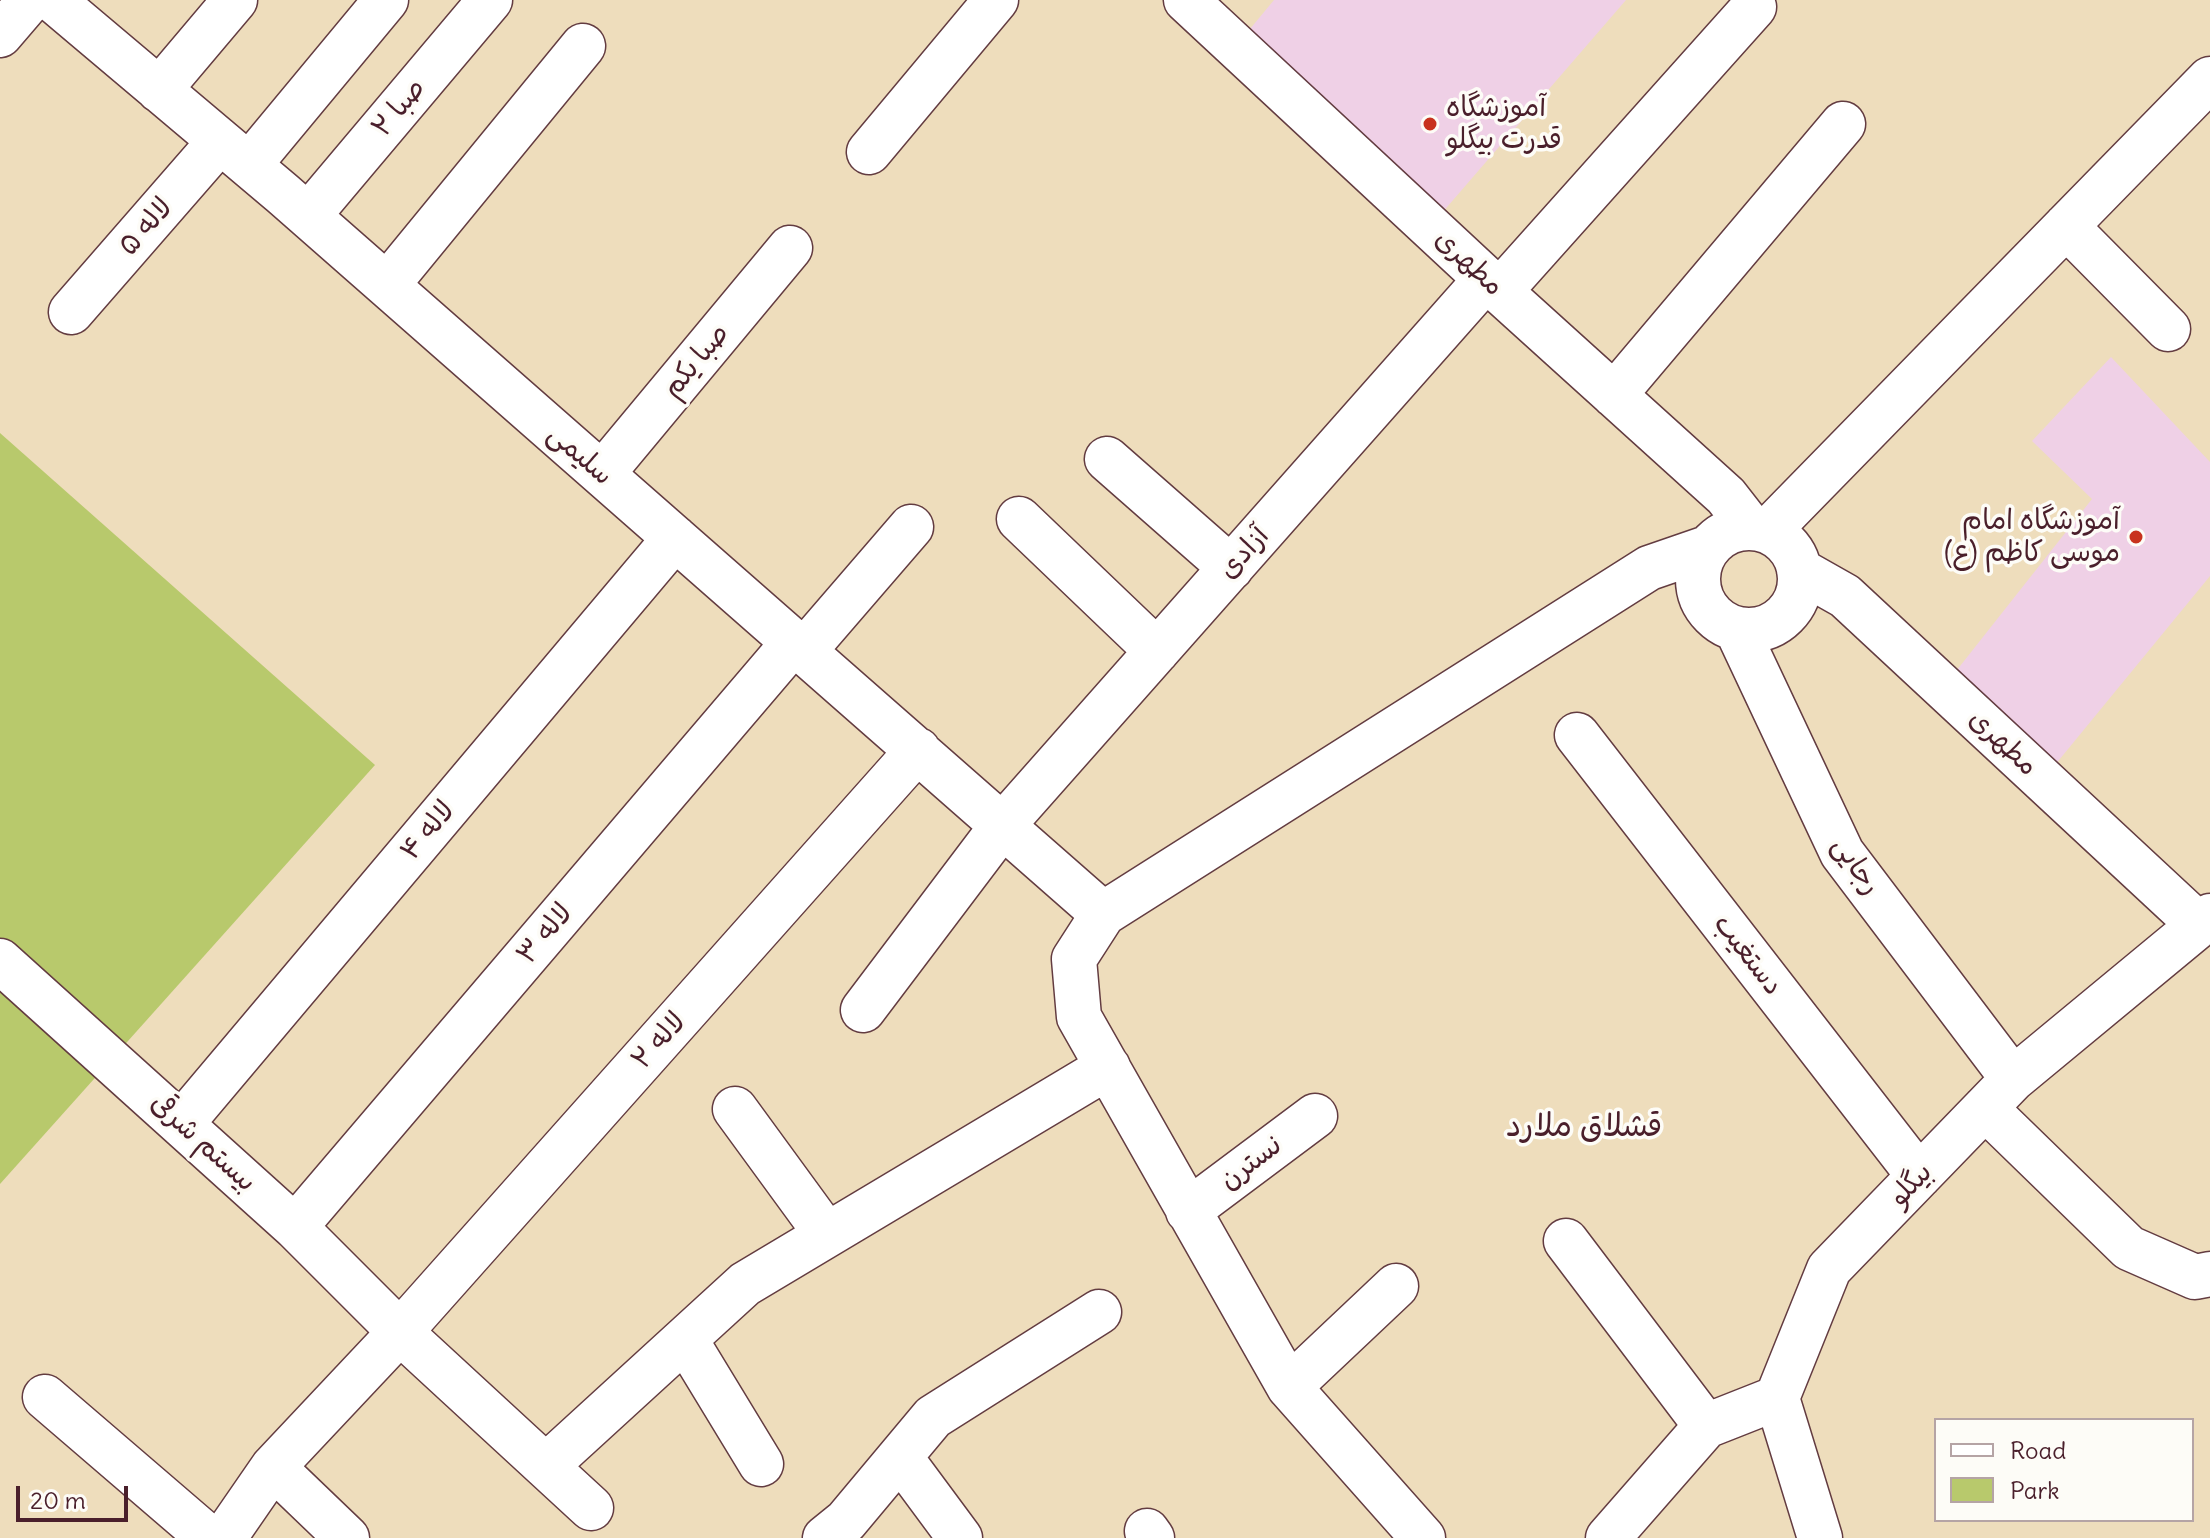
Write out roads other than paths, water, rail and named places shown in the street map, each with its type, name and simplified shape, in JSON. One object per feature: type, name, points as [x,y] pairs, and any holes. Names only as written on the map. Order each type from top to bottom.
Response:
[{"type":"street","points":[[0,35],[30,0]]},
{"type":"street","name":"سلیمی","points":[[53,0],[308,216],[1103,914]]},
{"type":"street","points":[[159,90],[235,0]]},
{"type":"street","name":"لاله ۵","points":[[71,312],[386,0]]},
{"type":"street","name":"صبا ۲","points":[[308,216],[490,0]]},
{"type":"street","points":[[869,152],[996,0]]},
{"type":"street","name":"مطهری","points":[[1186,0],[1760,530]]},
{"type":"street","name":"آزادی","points":[[863,1010],[1002,826],[1157,651],[1493,285],[1754,7]]},
{"type":"street","points":[[387,285],[583,46]]},
{"type":"street","points":[[1760,530],[2210,79]]},
{"type":"street","points":[[1614,395],[1843,124]]},
{"type":"street","points":[[2066,226],[2168,329]]},
{"type":"street","name":"صبا یکم","points":[[602,474],[790,248]]},
{"type":"street","points":[[1107,459],[1231,568]]},
{"type":"street","points":[[1019,519],[1157,651]]},
{"type":"street","name":"لاله ۳","points":[[295,1227],[799,646],[911,527]]},
{"type":"street","points":[[1734,529],[1760,530],[1788,547],[1799,570],[1800,587],[1795,603],[1784,617],[1770,626],[1753,631],[1737,630],[1721,623],[1709,612],[1700,597],[1697,580],[1699,564],[1707,548],[1719,537],[1734,529]]},
{"type":"street","name":"لاله ۴","points":[[181,1124],[675,538]]},
{"type":"street","points":[[1423,1538],[1289,1387],[1079,1017],[1074,959],[1103,914],[1649,568],[1707,548]]},
{"type":"street","name":"مطهری","points":[[1799,570],[1845,596],[2204,920]]},
{"type":"street","name":"رجایی","points":[[1737,630],[1842,853],[1999,1094],[2129,1248],[2195,1277],[2210,1274]]},
{"type":"street","name":"دستغیب","points":[[1577,735],[1919,1176]]},
{"type":"street","name":"لاله ۲","points":[[224,1538],[273,1467],[400,1332],[918,750]]},
{"type":"street","name":"بیگلو","points":[[1777,1398],[1829,1269],[1999,1094],[2204,920]]},
{"type":"street","name":"بیستم شرقی","points":[[0,961],[295,1227],[400,1332],[591,1508]]},
{"type":"street","points":[[546,1466],[745,1284],[1108,1067]]},
{"type":"street","points":[[735,1109],[827,1235]]},
{"type":"street","name":"نسترن","points":[[1188,1211],[1315,1116]]},
{"type":"street","points":[[1566,1241],[1706,1426]]},
{"type":"street","points":[[1289,1387],[1396,1286]]},
{"type":"street","points":[[825,1538],[846,1521],[933,1417],[1099,1312]]},
{"type":"street","points":[[685,1339],[761,1464]]},
{"type":"street","points":[[45,1397],[209,1538]]},
{"type":"street","points":[[1608,1538],[1706,1426],[1777,1398],[1820,1538]]},
{"type":"street","points":[[900,1457],[960,1538]]},
{"type":"street","points":[[273,1467],[347,1538]]},
{"type":"place","name":"آموزشگاه قدرت بیگلو","points":[[1430,124]]},
{"type":"place","name":"آموزشگاه امام موسی کاظم (ع)","points":[[2136,537]]},
{"type":"district","name":"قشلاق ملارد","points":[[1584,1127]]}]
